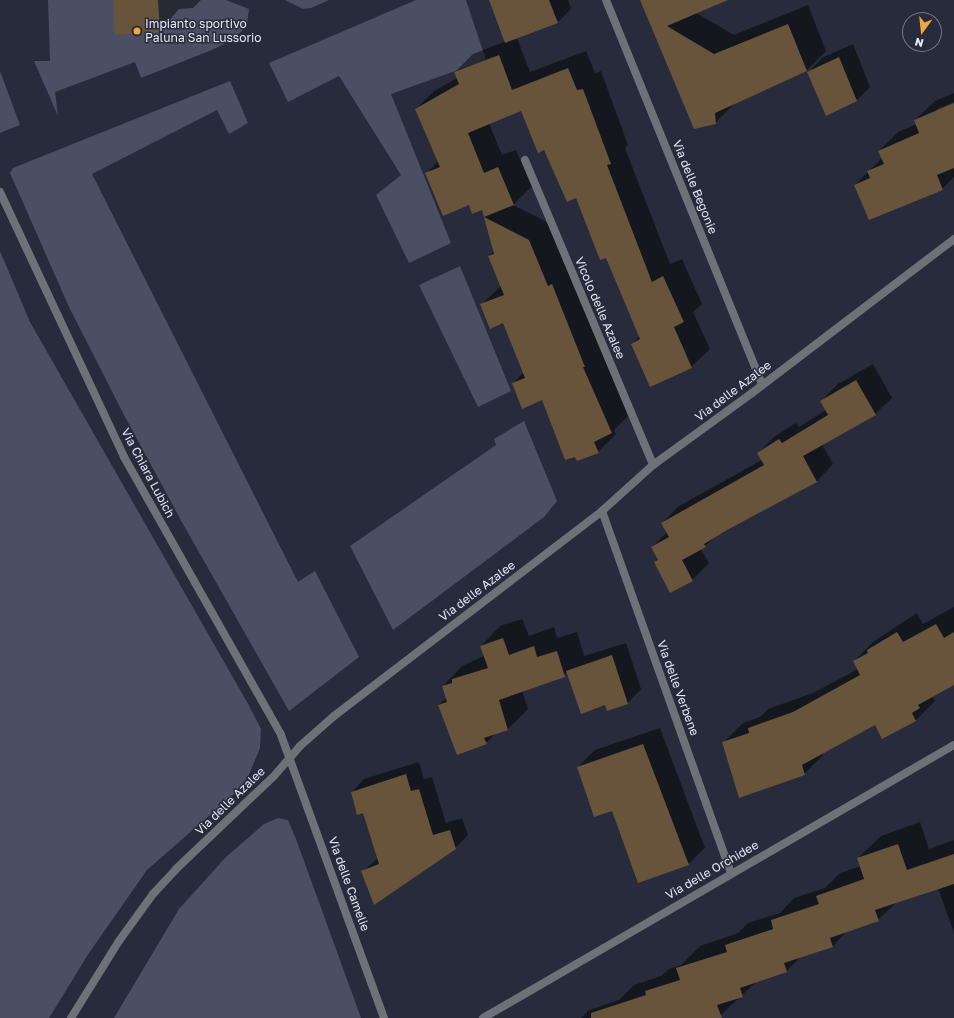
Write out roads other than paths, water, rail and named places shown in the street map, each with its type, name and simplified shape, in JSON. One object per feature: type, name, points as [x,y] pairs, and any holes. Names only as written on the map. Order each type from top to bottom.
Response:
[{"type":"street","name":"Via delle Begonie","points":[[606,0],[762,384]]},
{"type":"street","name":"Vicolo delle Azalee","points":[[525,160],[652,465]]},
{"type":"street","name":"Via Chiara Lubich","points":[[0,192],[124,457],[281,735],[290,758]]},
{"type":"street","name":"Via delle Azalee","points":[[71,1018],[119,941],[153,894],[334,716],[602,511],[652,465],[954,239]]},
{"type":"street","name":"Via delle Verbene","points":[[602,511],[731,873]]},
{"type":"street","name":"Via delle Orchidee","points":[[483,1018],[954,744]]},
{"type":"street","name":"Via delle Camelie","points":[[290,758],[384,1018]]},
{"type":"place","name":"Impianto sportivo Paluna San Lussorio","points":[[137,31]]}]
